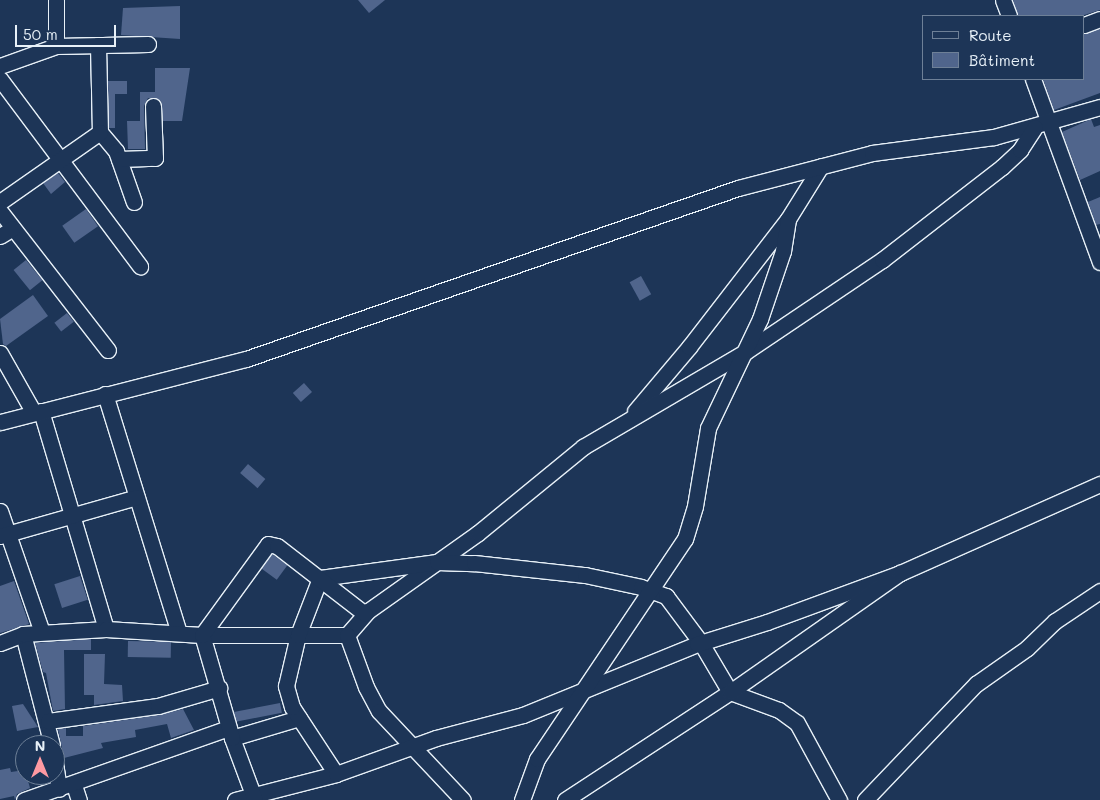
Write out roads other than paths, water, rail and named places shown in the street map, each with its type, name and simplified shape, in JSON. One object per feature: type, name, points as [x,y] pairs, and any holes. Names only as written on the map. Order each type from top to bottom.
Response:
[{"type":"street","points":[[56,0],[56,46]]},
{"type":"street","points":[[1003,0],[1009,15]]},
{"type":"street","points":[[1085,25],[1100,19]]},
{"type":"street","points":[[0,66],[56,46],[148,44]]},
{"type":"street","points":[[98,45],[100,132],[119,159],[134,202]]},
{"type":"street","points":[[0,79],[140,266]]},
{"type":"street","points":[[1033,80],[1043,125],[1100,262]]},
{"type":"street","points":[[119,159],[154,158],[153,106]]},
{"type":"street","points":[[0,422],[246,359],[738,188],[872,152],[994,137],[1043,125],[1100,107]]},
{"type":"street","points":[[0,643],[23,634],[106,630],[202,635],[347,635],[365,614],[508,510],[583,447],[745,352],[882,260],[970,193],[1020,150],[1043,125]]},
{"type":"street","points":[[0,202],[100,132]]},
{"type":"street","points":[[628,419],[689,348],[788,220],[809,190],[821,166]]},
{"type":"street","points":[[0,211],[6,232],[108,350]]},
{"type":"street","points":[[522,800],[537,760],[687,535],[695,506],[708,428],[725,386],[745,352],[760,320],[783,251],[788,220]]},
{"type":"street","points":[[0,353],[38,412],[72,515],[106,630]]},
{"type":"street","points":[[105,394],[179,633]]},
{"type":"street","points":[[235,800],[254,798],[336,774],[414,746],[523,715],[584,692],[701,643],[775,620],[900,573],[1100,484]]},
{"type":"street","points":[[4,535],[137,497]]},
{"type":"street","points":[[0,510],[4,535],[42,632]]},
{"type":"street","points":[[202,635],[268,544],[277,546],[365,614]]},
{"type":"street","points":[[320,578],[437,562],[556,572],[652,590],[676,606],[730,692],[779,710],[797,723],[839,800]]},
{"type":"street","points":[[565,800],[730,692],[900,573]]},
{"type":"street","points":[[320,578],[298,635],[286,686],[299,718],[336,774]]},
{"type":"street","points":[[864,800],[976,684],[1027,648],[1055,620],[1100,591]]},
{"type":"street","points":[[23,634],[48,720],[50,735]]},
{"type":"street","points":[[202,635],[219,688],[230,733],[254,798]]},
{"type":"street","points":[[347,635],[373,702],[463,800]]},
{"type":"street","points":[[48,720],[143,708],[219,688]]},
{"type":"street","points":[[24,800],[230,733],[299,718]]},
{"type":"street","points":[[74,784],[79,800]]},
{"type":"street","points":[[58,785],[59,790]]}]
